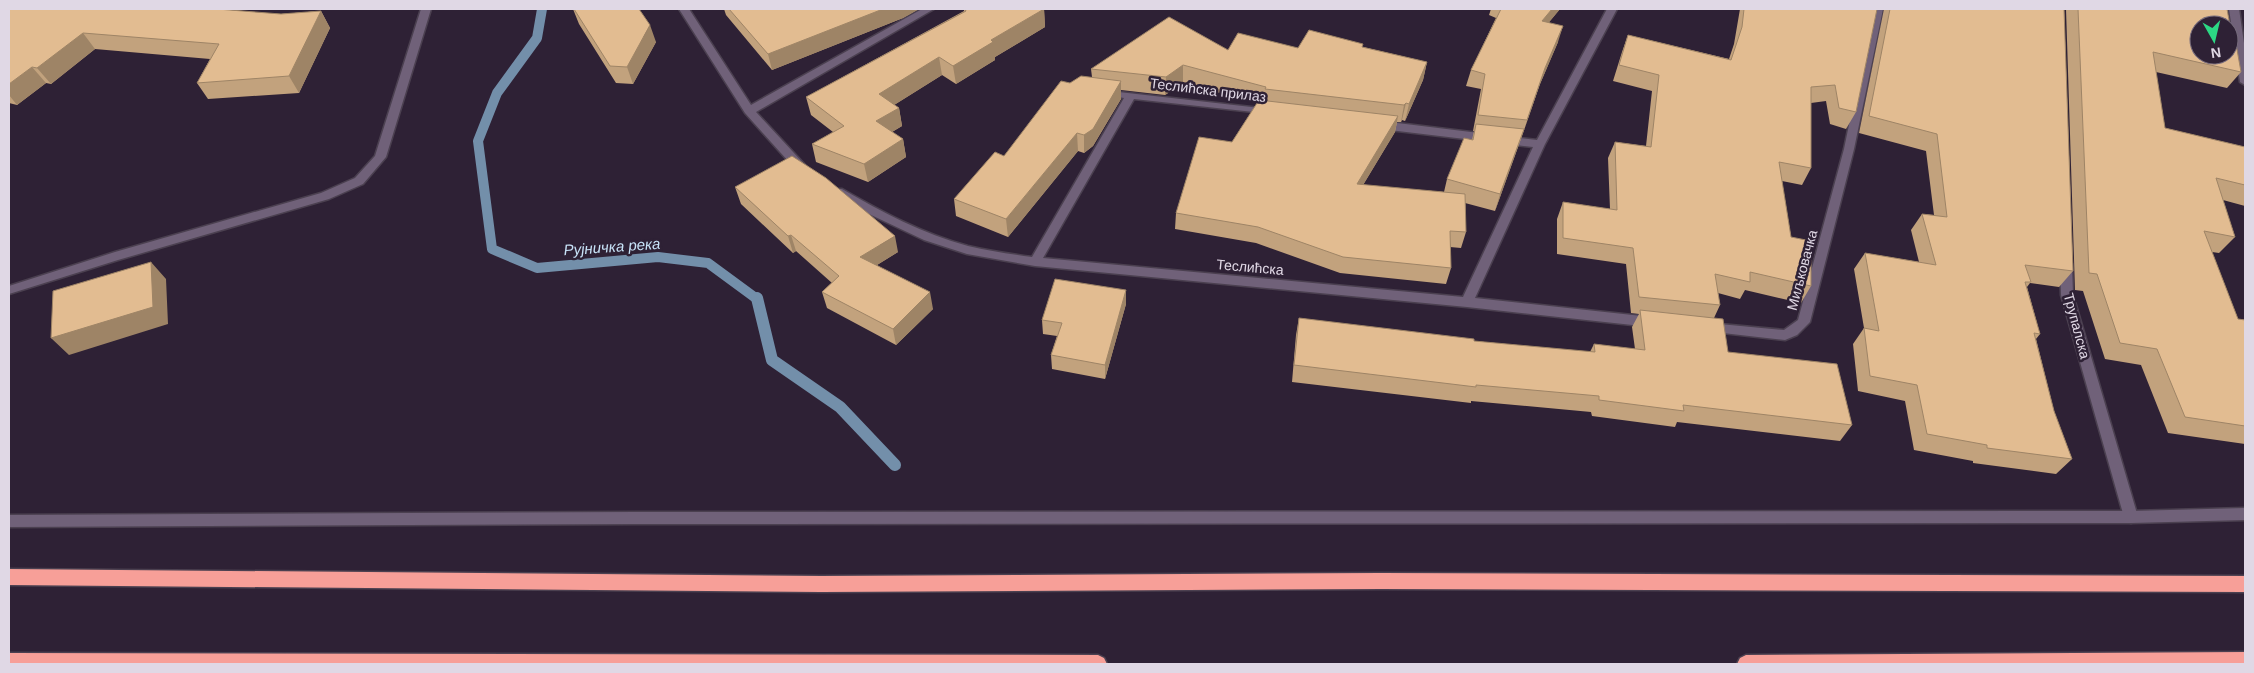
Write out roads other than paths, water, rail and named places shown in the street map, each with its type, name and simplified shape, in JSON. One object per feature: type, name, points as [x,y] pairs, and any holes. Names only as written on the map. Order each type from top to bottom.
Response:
[{"type":"highway","points":[[9,577],[811,584],[1401,581],[2245,584]]},
{"type":"highway","points":[[9,660],[1098,664]]},
{"type":"highway","points":[[1746,664],[2245,660]]},
{"type":"street","points":[[9,290],[114,256],[325,196],[359,181],[380,157],[426,9]]},
{"type":"street","points":[[684,9],[749,111],[798,166],[811,175]]},
{"type":"street","points":[[749,111],[929,9]]},
{"type":"street","points":[[1612,9],[1540,144],[1467,302],[1666,323]]},
{"type":"street","name":"Миљковачка","points":[[1695,326],[1785,335],[1793,332],[1804,322],[1849,148],[1878,9]]},
{"type":"street","points":[[2234,9],[2245,82]]},
{"type":"street","name":"Теслићска прилаз","points":[[1091,90],[1276,113]]},
{"type":"street","points":[[1035,262],[1130,96]]},
{"type":"street","points":[[1374,124],[1540,144]]},
{"type":"street","name":"Теслићска","points":[[831,188],[886,218],[944,243],[985,254],[1035,262],[1467,302]]},
{"type":"street","name":"Трупалска","points":[[2066,255],[2067,295],[2131,517]]},
{"type":"street","points":[[9,521],[656,518],[2131,517],[2245,514]]},
{"type":"waterway","name":"Рујничка река","points":[[542,9],[537,38],[497,93],[478,141],[492,249],[537,268],[658,257],[708,263],[757,299]]},
{"type":"waterway","name":"Рујничка река","points":[[757,298],[772,360],[840,407],[895,465]]}]
